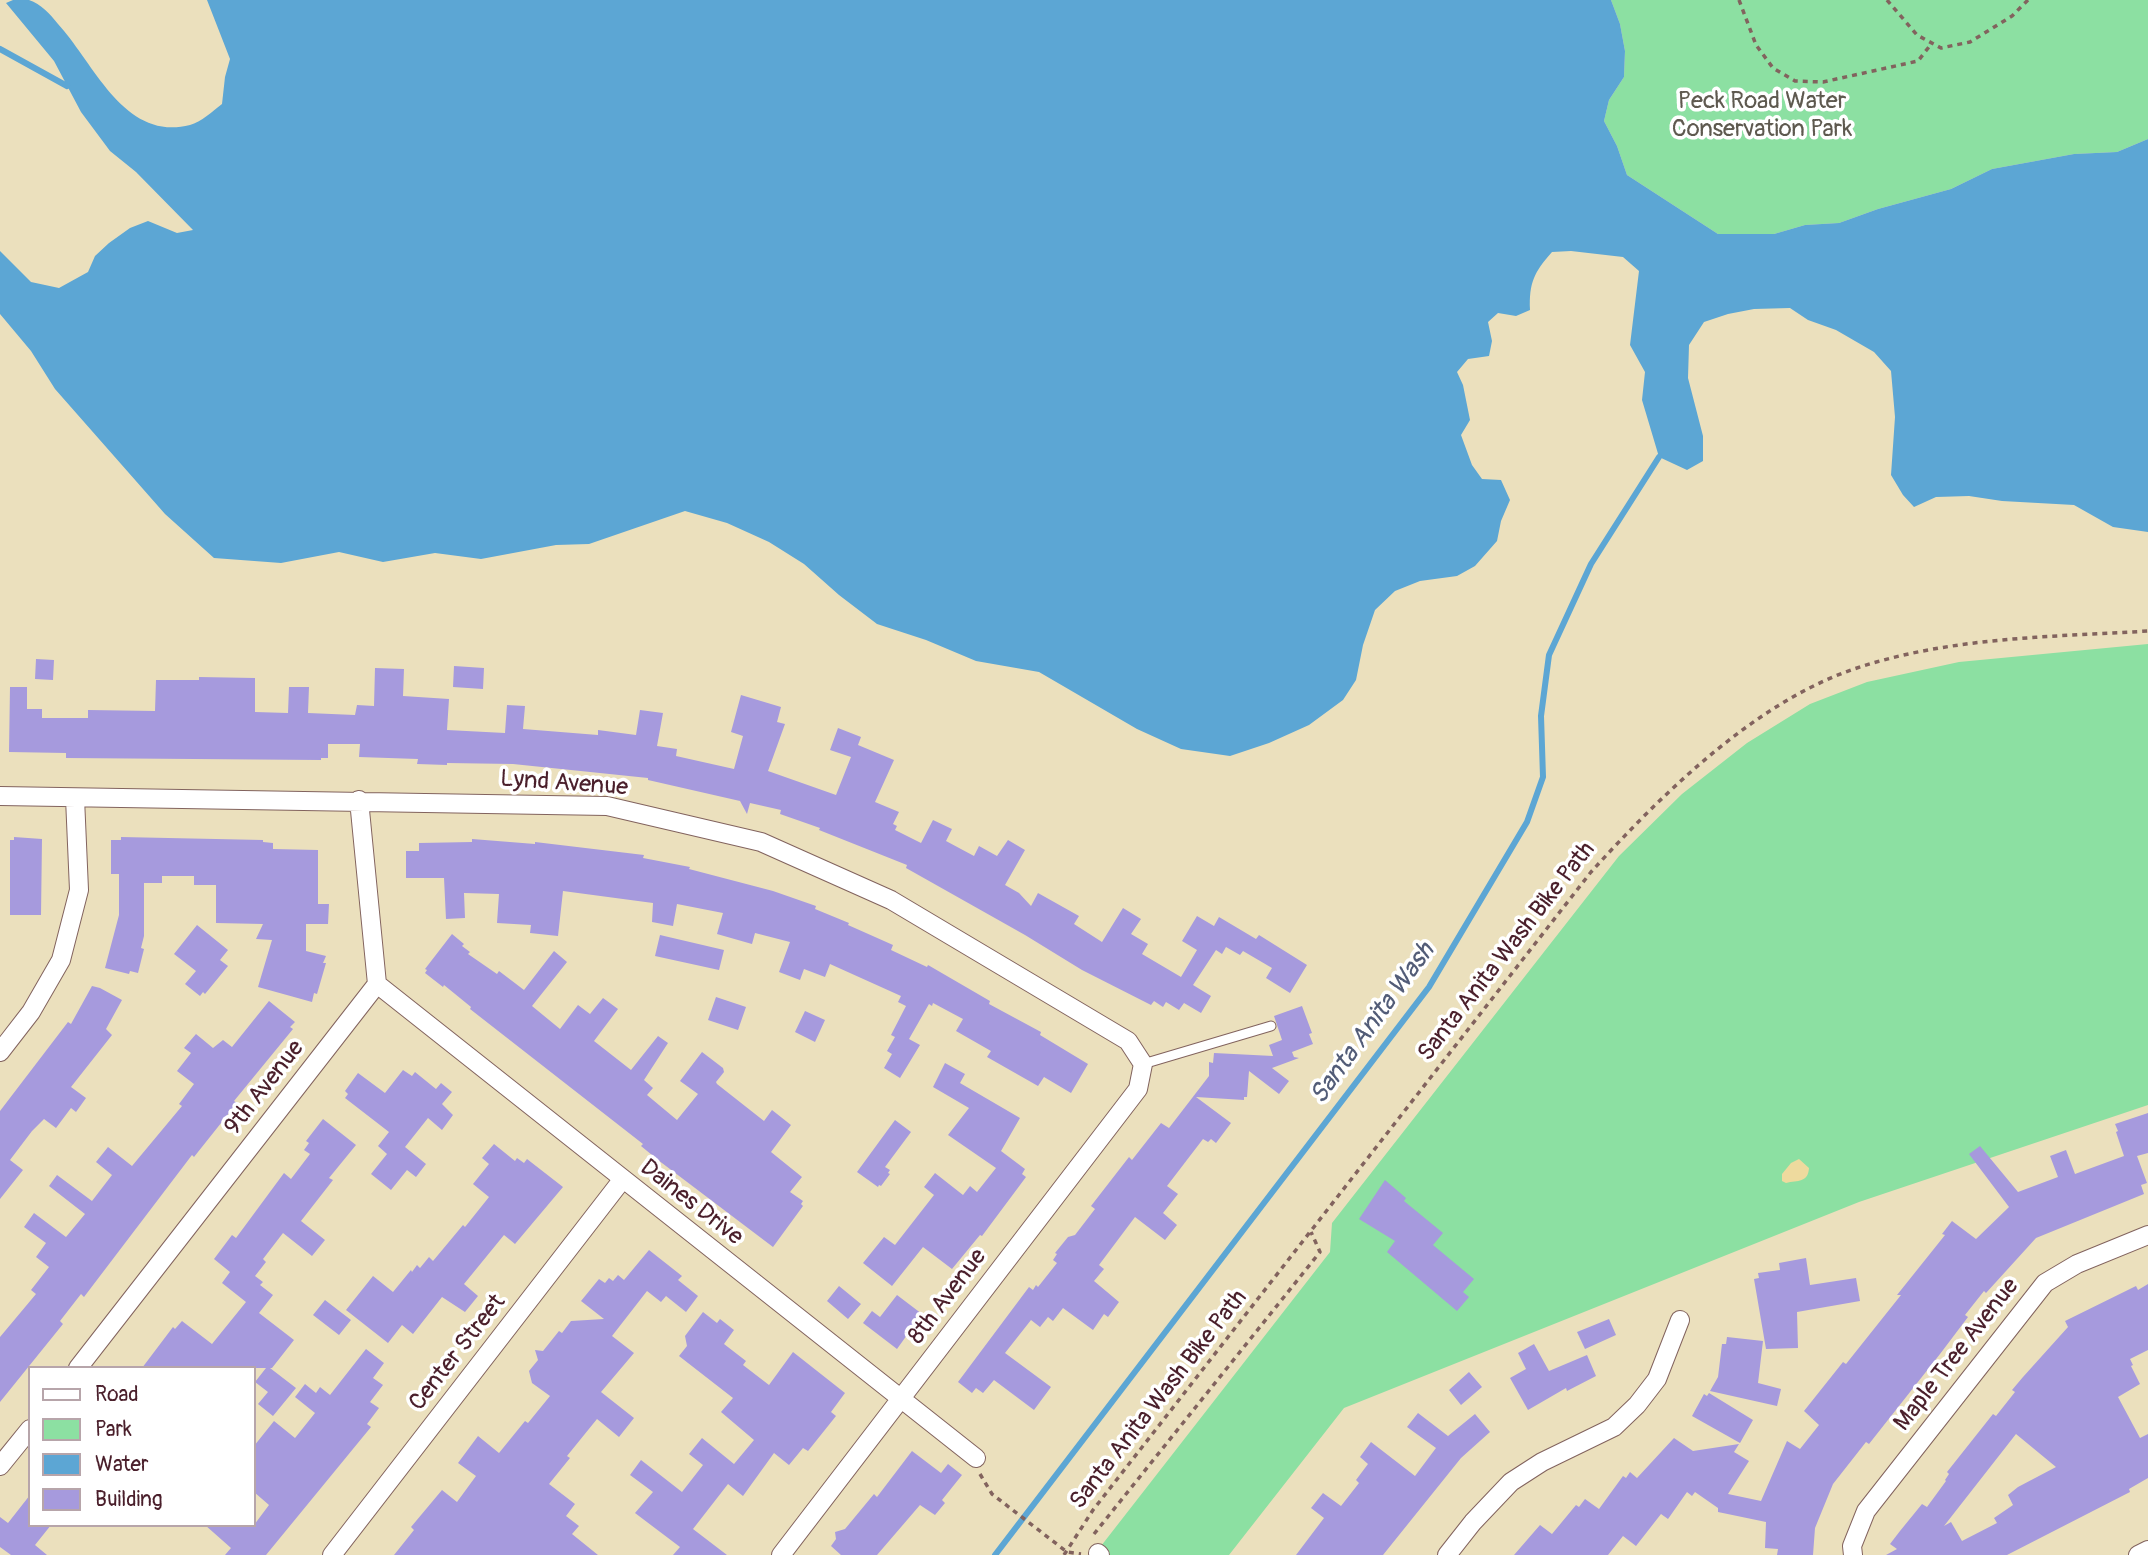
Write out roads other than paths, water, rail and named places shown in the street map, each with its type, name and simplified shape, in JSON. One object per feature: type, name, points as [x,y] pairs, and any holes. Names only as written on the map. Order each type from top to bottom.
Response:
[{"type":"street","name":"Lynd Avenue","points":[[0,796],[607,806],[761,842],[891,900],[1128,1041],[1143,1064]]},
{"type":"street","points":[[0,1052],[31,1012],[61,960],[79,890],[75,798]]},
{"type":"street","points":[[359,800],[377,984]]},
{"type":"street","name":"Daines Drive","points":[[377,984],[976,1458]]},
{"type":"street","name":"9th Avenue","points":[[80,1366],[377,984]]},
{"type":"street","name":"8th Avenue","points":[[781,1555],[1138,1089],[1143,1064]]},
{"type":"street","name":"Center Street","points":[[332,1555],[622,1180]]},
{"type":"street","name":"Maple Tree Avenue","points":[[1853,1555],[1852,1546],[1866,1511],[2045,1283],[2077,1264],[2148,1235]]},
{"type":"street","points":[[1447,1555],[1473,1522],[1511,1482],[1542,1462],[1614,1427],[1637,1405],[1657,1379],[1680,1320]]},
{"type":"street","points":[[0,1466],[28,1431]]},
{"type":"street","points":[[2138,1555],[2148,1550]]},
{"type":"lane","points":[[1143,1064],[1271,1026]]},
{"type":"water","points":[[29,0],[41,7],[71,40],[113,96],[129,111],[147,122],[167,127],[194,124],[222,104],[230,59],[207,0],[1611,0],[1620,24],[1625,51],[1624,77],[1609,100],[1604,121],[1617,146],[1627,175],[1718,234],[1774,234],[1805,225],[1839,223],[1951,189],[1992,169],[2074,154],[2117,152],[2148,139],[2148,532],[2113,527],[2074,505],[2002,501],[1969,496],[1936,497],[1914,507],[1891,475],[1895,417],[1891,371],[1874,352],[1836,330],[1808,320],[1790,308],[1754,309],[1704,322],[1689,345],[1688,378],[1703,436],[1703,461],[1687,470],[1659,457],[1642,400],[1645,372],[1630,345],[1639,271],[1623,257],[1571,251],[1552,252],[1534,278],[1530,292],[1530,310],[1516,316],[1498,313],[1488,322],[1492,341],[1489,356],[1468,359],[1457,372],[1463,385],[1470,420],[1461,435],[1472,465],[1482,479],[1501,480],[1510,500],[1501,521],[1497,541],[1475,566],[1457,576],[1420,581],[1395,591],[1375,610],[1363,645],[1356,680],[1343,700],[1309,725],[1269,743],[1230,756],[1181,749],[1137,729],[1039,672],[976,661],[926,640],[877,624],[804,564],[769,542],[727,523],[685,511],[589,544],[556,545],[481,559],[435,553],[383,562],[339,552],[281,563],[214,558],[165,514],[55,389],[31,351],[0,314],[0,251],[31,282],[59,288],[88,272],[95,256],[130,228],[148,221],[177,233],[193,230],[136,172],[110,151],[81,112],[54,61],[6,3]]},
{"type":"waterway","points":[[0,49],[67,86]]},
{"type":"waterway","name":"Santa Anita Wash","points":[[995,1555],[1429,987],[1527,822],[1543,777],[1541,716],[1549,655],[1591,564],[1659,457]]},
{"type":"park label","name":"Peck Road Water Conservation Park","points":[[1762,116]]}]
